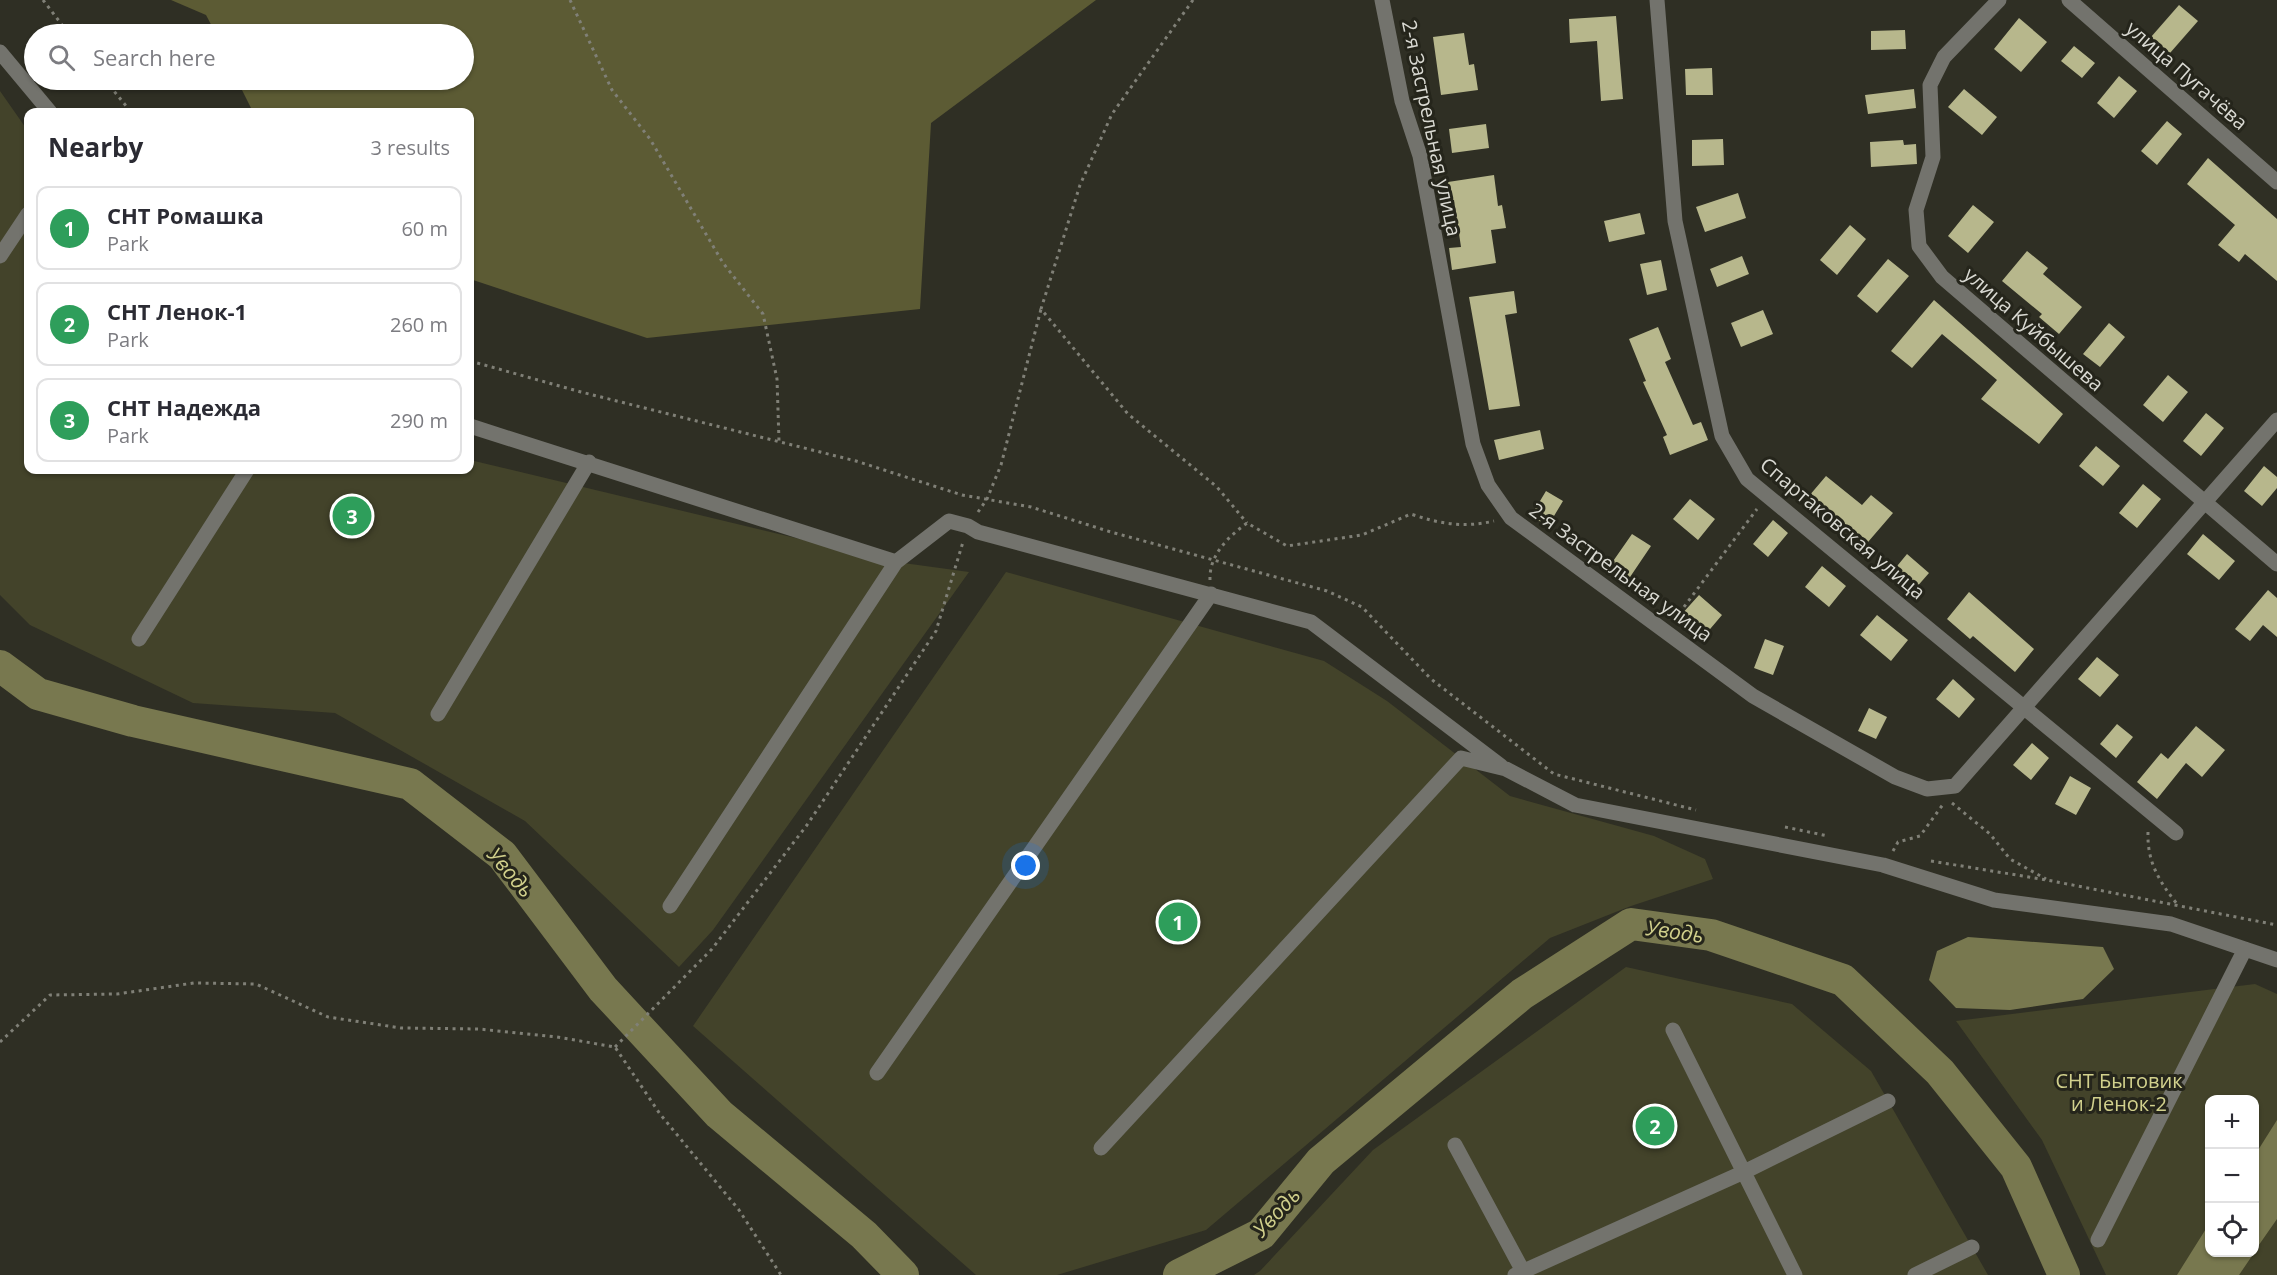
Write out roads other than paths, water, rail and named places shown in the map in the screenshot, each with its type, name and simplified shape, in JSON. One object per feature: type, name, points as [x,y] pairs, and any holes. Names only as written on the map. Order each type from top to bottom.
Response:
[{"type":"street","name":"2-я Застрельная улица","points":[[1382,0],[1402,101],[1420,156],[1473,444],[1488,485],[1510,518],[1753,696],[1894,777],[1927,789],[1955,786],[2024,708]]},
{"type":"street","name":"Спартаковская улица","points":[[1658,0],[1675,221],[1722,436],[1747,479],[2176,833]]},
{"type":"street","name":"улица Куйбышева","points":[[2000,0],[1944,57],[1930,85],[1934,156],[1916,210],[1919,246],[1942,277],[2277,564]]},
{"type":"street","name":"улица Пугачёва","points":[[2069,0],[2277,182]]},
{"type":"street","points":[[0,52],[24,81]]},
{"type":"street","points":[[32,90],[47,108]]},
{"type":"street","points":[[0,256],[24,220]]},
{"type":"street","points":[[2024,708],[2277,420]]},
{"type":"street","points":[[474,427],[589,462],[896,562]]},
{"type":"street","points":[[438,714],[589,462]]},
{"type":"street","points":[[140,639],[243,474]]},
{"type":"street","points":[[670,906],[896,562],[949,521],[968,526],[978,532],[1311,622],[1506,769],[1575,805],[1883,865],[1994,900],[2171,924],[2277,960]]},
{"type":"street","points":[[877,1073],[1211,594]]},
{"type":"street","points":[[1101,1148],[1461,758],[1506,769]]},
{"type":"street","points":[[2098,1240],[2245,949]]},
{"type":"street","points":[[1673,1030],[1795,1275]]},
{"type":"street","points":[[1455,1145],[1521,1274],[1744,1172],[1888,1101]]},
{"type":"street","points":[[1915,1275],[1972,1247]]},
{"type":"waterway","name":"Уводь","points":[[0,666],[38,694],[133,721],[410,784],[502,855],[603,989],[719,1114],[864,1235],[903,1275]]},
{"type":"waterway","name":"Уводь","points":[[1179,1275],[1261,1234],[1321,1161],[1522,994],[1631,924],[1711,935],[1843,980],[1940,1072],[2016,1167],[2064,1275]]},
{"type":"place","name":"СНТ Надежда","points":[[352,516]]},
{"type":"place","name":"СНТ Ромашка","points":[[1178,922]]},
{"type":"place","name":"СНТ Ленок-1","points":[[1655,1126]]},
{"type":"park label","name":"СНТ Бытовик и Ленок-2","points":[[2119,1092]]}]
